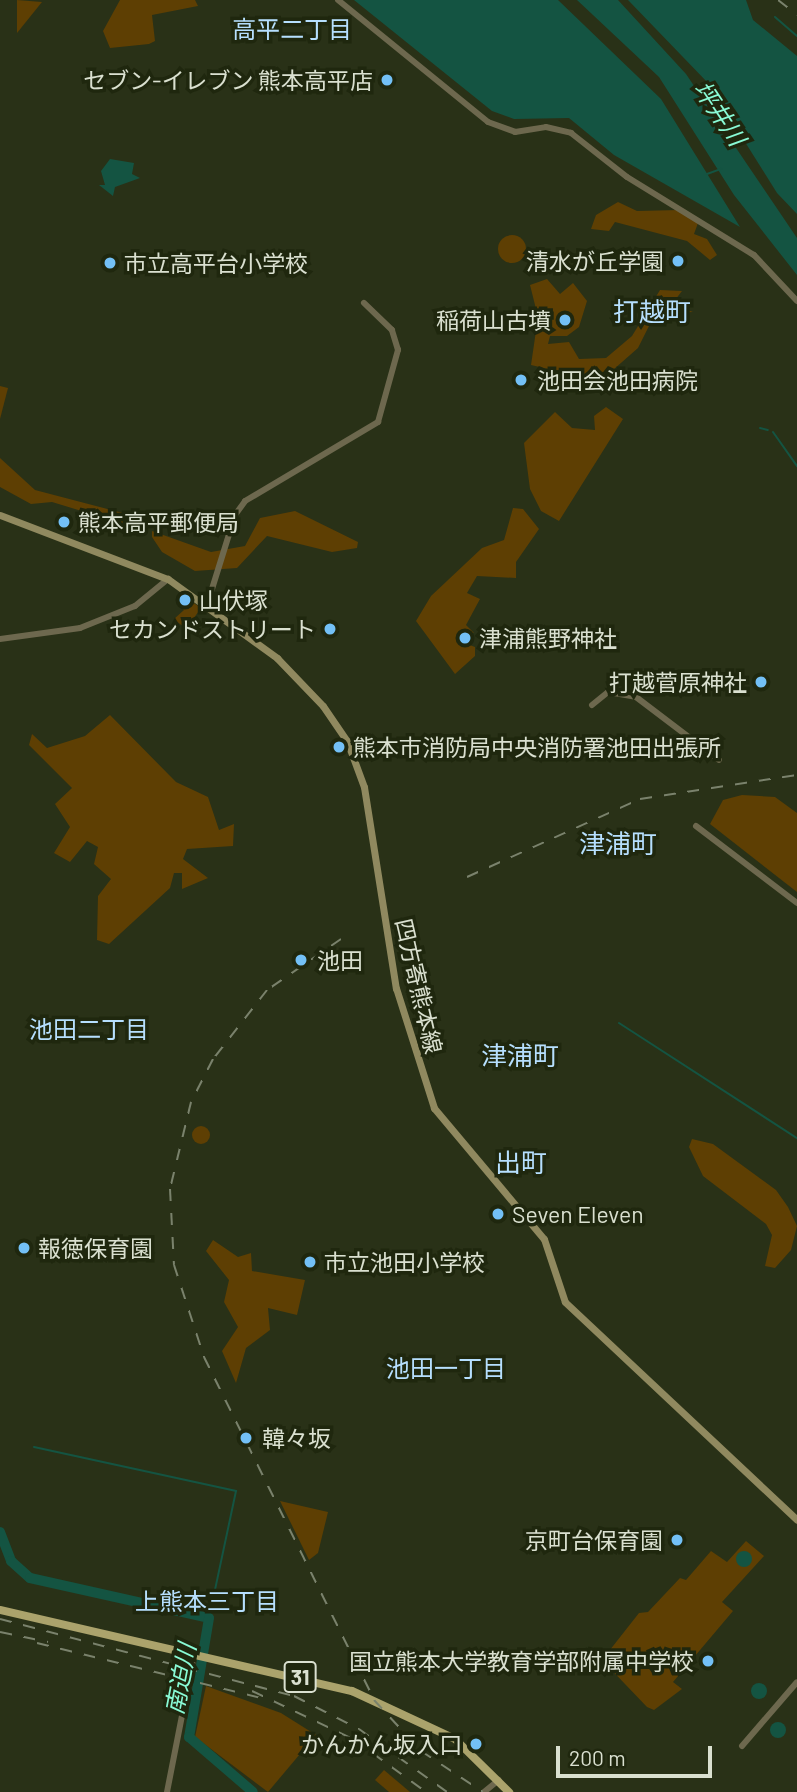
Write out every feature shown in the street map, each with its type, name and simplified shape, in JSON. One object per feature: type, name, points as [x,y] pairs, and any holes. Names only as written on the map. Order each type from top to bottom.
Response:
[{"type":"main road","name":"四方寄熊本線","points":[[0,514],[168,579],[277,658],[347,741],[370,816],[382,914],[406,1029],[445,1125],[544,1239],[565,1302],[797,1520]]},
{"type":"main road","name":"31","points":[[0,1610],[374,1700],[455,1739],[509,1792]]},
{"type":"street","points":[[338,0],[488,122],[515,132],[546,127],[571,133],[627,177],[754,255],[797,301]]},
{"type":"street","points":[[206,605],[234,515],[245,501],[379,422],[398,350],[391,330],[365,303]]},
{"type":"street","points":[[0,639],[80,628],[135,606],[168,579]]},
{"type":"street","points":[[592,705],[611,691],[636,697],[719,760]]},
{"type":"street","points":[[696,826],[797,903]]},
{"type":"street","points":[[167,1792],[194,1655]]},
{"type":"street","points":[[743,1746],[797,1682]]},
{"type":"street","points":[[484,1792],[499,1780]]},
{"type":"shaded area","points":[[17,0],[42,2],[17,33]]},
{"type":"shaded area","points":[[120,0],[195,0],[198,6],[152,15],[155,41],[149,44],[110,48],[103,31]]},
{"type":"shaded area","points":[[354,0],[558,0],[661,99],[740,227],[614,155],[569,118],[514,119],[492,111]]},
{"type":"shaded area","points":[[577,0],[618,0],[686,74],[797,238],[797,275],[734,195],[659,77]]},
{"type":"shaded area","points":[[628,0],[746,0],[753,20],[797,56],[797,214],[777,193],[708,83]]},
{"type":"shaded area","points":[[110,159],[134,163],[132,174],[140,178],[115,187],[113,196],[99,185],[105,185],[101,171]]},
{"type":"shaded area","points":[[618,202],[637,211],[679,210],[698,223],[694,234],[707,239],[717,255],[710,260],[687,241],[615,222],[609,231],[591,229],[596,215]]},
{"type":"shaded area","points":[[512,235],[522,239],[526,249],[522,259],[512,263],[502,259],[498,249],[502,239]]},
{"type":"shaded area","points":[[547,279],[560,294],[573,283],[587,301],[579,327],[567,336],[550,336],[548,344],[569,342],[579,359],[606,358],[632,336],[660,290],[682,291],[672,304],[693,312],[655,314],[638,348],[605,377],[548,369],[531,365],[538,317],[530,285]]},
{"type":"shaded area","points":[[0,386],[8,388],[0,419]]},
{"type":"shaded area","points":[[606,407],[623,419],[559,521],[541,511],[530,489],[524,443],[555,412],[572,428],[595,430],[594,416]]},
{"type":"shaded area","points":[[0,458],[35,490],[138,517],[121,523],[52,502],[31,504],[0,487]]},
{"type":"shaded area","points":[[513,508],[523,509],[539,529],[516,562],[516,578],[477,576],[467,593],[480,599],[466,625],[474,633],[462,631],[459,641],[475,647],[475,656],[455,674],[416,621],[431,596],[482,548],[504,540]]},
{"type":"shaded area","points":[[295,511],[358,542],[357,548],[332,552],[267,536],[237,568],[195,571],[162,552],[152,537],[152,531],[211,552],[245,546],[260,518]]},
{"type":"shaded area","points":[[181,594],[201,608],[186,629],[174,619],[184,610],[176,601]]},
{"type":"shaded area","points":[[110,715],[176,782],[208,797],[219,830],[234,824],[233,846],[187,849],[183,859],[208,878],[182,889],[182,873],[174,873],[170,888],[109,944],[97,940],[98,896],[111,879],[94,864],[98,847],[87,841],[70,862],[54,853],[70,827],[55,804],[72,788],[29,745],[32,734],[47,748],[85,736]]},
{"type":"shaded area","points":[[742,795],[775,797],[797,813],[797,892],[710,824],[723,800]]},
{"type":"shaded area","points":[[201,1126],[207,1129],[210,1135],[207,1141],[201,1144],[195,1141],[192,1135],[195,1129]]},
{"type":"shaded area","points":[[692,1139],[713,1144],[776,1190],[788,1207],[797,1226],[791,1250],[775,1268],[765,1266],[772,1235],[766,1224],[703,1176],[689,1147]]},
{"type":"shaded area","points":[[213,1240],[238,1257],[251,1253],[252,1271],[305,1280],[297,1315],[268,1308],[270,1330],[246,1348],[236,1383],[222,1351],[238,1327],[224,1302],[229,1280],[206,1251]]},
{"type":"shaded area","points":[[280,1501],[328,1512],[318,1553],[309,1560]]},
{"type":"shaded area","points":[[746,1541],[764,1556],[722,1602],[733,1611],[673,1682],[682,1689],[654,1710],[647,1707],[602,1660],[639,1613],[648,1612],[680,1578],[686,1580],[711,1551],[727,1562]]},
{"type":"shaded area","points":[[741,1551],[747,1551],[752,1559],[750,1565],[741,1567],[736,1562],[736,1556]]},
{"type":"shaded area","points":[[756,1683],[762,1683],[767,1691],[765,1697],[756,1699],[751,1694],[751,1688]]},
{"type":"shaded area","points":[[206,1686],[281,1713],[316,1735],[268,1792],[195,1737]]},
{"type":"shaded area","points":[[775,1722],[781,1722],[786,1730],[784,1736],[775,1738],[770,1733],[770,1727]]},
{"type":"shaded area","points":[[384,1770],[410,1792],[389,1792],[375,1780]]},
{"type":"waterway","points":[[775,17],[797,36]]},
{"type":"waterway","points":[[707,174],[721,169]]},
{"type":"waterway","points":[[760,428],[768,430]]},
{"type":"waterway","points":[[773,432],[797,466]]},
{"type":"waterway","points":[[619,1023],[797,1138]]},
{"type":"waterway","points":[[34,1447],[236,1491],[209,1618]]},
{"type":"waterway","name":"南迫川","points":[[0,1532],[11,1561],[30,1578],[209,1618],[189,1737],[253,1792]]},
{"type":"railway","points":[[778,0],[797,15]]},
{"type":"railway","points":[[467,877],[640,799],[797,775]]},
{"type":"railway","points":[[341,939],[267,990],[213,1059],[191,1102],[170,1189],[174,1265],[204,1357],[374,1700],[421,1751],[483,1792]]},
{"type":"railway","points":[[0,1619],[294,1696],[359,1729],[447,1792]]},
{"type":"railway","points":[[0,1632],[48,1642]]},
{"type":"railway","points":[[37,1643],[261,1698]]},
{"type":"railway","points":[[252,1691],[353,1739],[426,1792]]},
{"type":"place","name":"セブン-イレブン 熊本高平店","points":[[387,80]]},
{"type":"place","name":"清水が丘学園","points":[[678,261]]},
{"type":"place","name":"市立高平台小学校","points":[[110,263]]},
{"type":"place","name":"稲荷山古墳","points":[[565,320]]},
{"type":"place","name":"池田会池田病院","points":[[521,380]]},
{"type":"place","name":"熊本高平郵便局","points":[[64,522]]},
{"type":"place","name":"山伏塚","points":[[185,600]]},
{"type":"place","name":"セカンドストリート","points":[[330,629]]},
{"type":"place","name":"津浦熊野神社","points":[[465,638]]},
{"type":"place","name":"打越菅原神社","points":[[761,682]]},
{"type":"place","name":"熊本市消防局中央消防署池田出張所","points":[[339,747]]},
{"type":"place","name":"池田","points":[[301,960]]},
{"type":"place","name":"Seven Eleven","points":[[498,1214]]},
{"type":"place","name":"報徳保育園","points":[[24,1248]]},
{"type":"place","name":"市立池田小学校","points":[[310,1262]]},
{"type":"place","name":"韓々坂","points":[[246,1438]]},
{"type":"place","name":"京町台保育園","points":[[677,1540]]},
{"type":"place","name":"国立熊本大学教育学部附属中学校","points":[[708,1661]]},
{"type":"place","name":"かんかん坂入口","points":[[476,1744]]},
{"type":"district","name":"高平二丁目","points":[[292,29]]},
{"type":"district","name":"打越町","points":[[652,311]]},
{"type":"district","name":"津浦町","points":[[618,843]]},
{"type":"district","name":"池田二丁目","points":[[89,1029]]},
{"type":"district","name":"津浦町","points":[[520,1055]]},
{"type":"district","name":"出町","points":[[521,1162]]},
{"type":"district","name":"池田一丁目","points":[[446,1368]]},
{"type":"district","name":"上熊本三丁目","points":[[207,1601]]},
{"type":"water label","name":"坪井川","points":[[720,113]]}]
